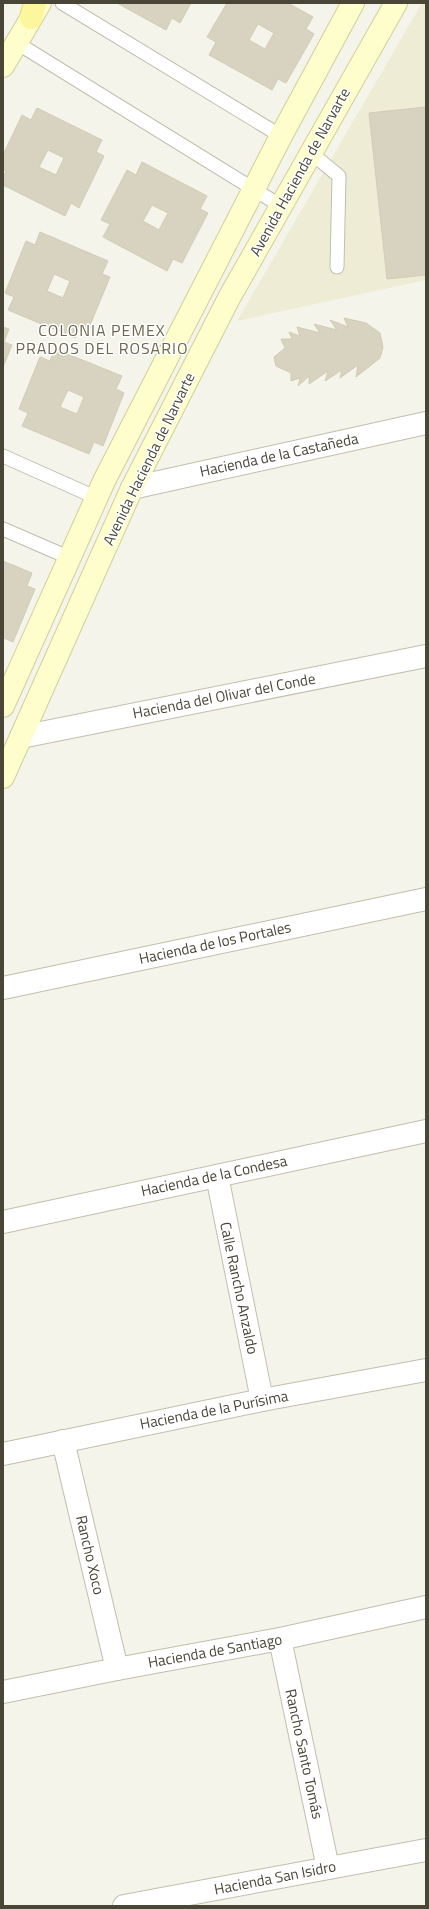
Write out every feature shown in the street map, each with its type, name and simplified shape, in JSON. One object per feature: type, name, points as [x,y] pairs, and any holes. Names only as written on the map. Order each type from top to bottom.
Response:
[{"type":"street","name":"Avenida Hacienda de Narvarte","points":[[3,706],[97,498],[280,136],[353,3]]},
{"type":"street","name":"Avenida Hacienda de Narvarte","points":[[3,777],[132,488],[229,298],[396,3]]},
{"type":"street","points":[[3,66],[36,8]]},
{"type":"street","name":"Hacienda de la Castañeda","points":[[132,488],[426,422]]},
{"type":"street","name":"Hacienda del Olivar del Conde","points":[[21,737],[426,656]]},
{"type":"street","name":"Hacienda de los Portales","points":[[3,988],[426,899]]},
{"type":"street","name":"Hacienda de la Condesa","points":[[3,1222],[426,1131]]},
{"type":"street","name":"Calle Rancho Anzaldo","points":[[217,1176],[262,1400]]},
{"type":"street","name":"Hacienda de la Purísima","points":[[3,1454],[262,1400],[426,1370]]},
{"type":"street","name":"Rancho Xoco","points":[[63,1441],[117,1668]]},
{"type":"street","name":"Hacienda de Santiago","points":[[3,1692],[117,1668],[280,1639],[426,1608]]},
{"type":"street","name":"Rancho Santo Tomás","points":[[280,1639],[328,1868]]},
{"type":"street","name":"Hacienda San Isidro","points":[[124,1906],[426,1850]]},
{"type":"lane","points":[[62,3],[280,136]]},
{"type":"lane","points":[[17,43],[281,206]]},
{"type":"lane","points":[[311,153],[339,176],[336,267]]},
{"type":"lane","points":[[3,456],[97,498]]},
{"type":"lane","points":[[3,529],[70,558]]},
{"type":"shaded area","points":[[422,3],[426,3],[426,280],[237,321]]},
{"type":"building","points":[[117,3],[191,3],[180,23],[172,18],[166,30]]},
{"type":"building","points":[[227,3],[288,3],[313,17],[306,29],[314,34],[286,83],[278,79],[272,90],[209,55],[216,42],[207,37]],"holes":[[[258,24],[274,33],[265,49],[249,40]]]},
{"type":"building","points":[[426,107],[426,275],[387,279],[369,113]]},
{"type":"building","points":[[37,108],[102,140],[96,152],[104,156],[79,208],[71,203],[65,216],[3,185],[3,177],[6,171],[3,169],[3,155],[22,115],[31,120]],"holes":[[[48,150],[64,158],[56,175],[39,167]]]},
{"type":"building","points":[[142,162],[207,196],[200,209],[208,213],[182,263],[173,259],[167,271],[103,237],[110,224],[101,220],[127,170],[136,175]],"holes":[[[152,205],[168,213],[159,230],[143,221]]]},
{"type":"building","points":[[40,232],[108,261],[102,274],[110,277],[88,330],[80,326],[75,338],[8,310],[14,297],[5,293],[26,241],[35,245]],"holes":[[[54,274],[70,281],[63,298],[47,291]]]},
{"type":"building","points":[[344,318],[366,323],[380,333],[383,347],[380,358],[356,377],[358,365],[340,378],[342,370],[325,381],[328,371],[309,384],[309,376],[298,386],[300,378],[291,381],[291,373],[276,366],[274,357],[285,348],[281,339],[292,339],[289,332],[300,336],[297,327],[320,333],[314,324],[337,330],[330,320],[348,327]]},
{"type":"building","points":[[3,327],[9,329],[4,342],[12,345],[3,367]]},
{"type":"building","points":[[55,349],[122,376],[116,389],[124,393],[103,446],[94,442],[89,454],[22,426],[28,413],[19,409],[40,357],[50,361]],"holes":[[[68,390],[84,397],[77,414],[60,407]]]},
{"type":"building","points":[[3,561],[32,573],[27,586],[35,589],[13,642],[4,638],[3,642]]},
{"type":"district","name":"COLONIA PEMEX PRADOS DEL ROSARIO","points":[[102,339]]}]
